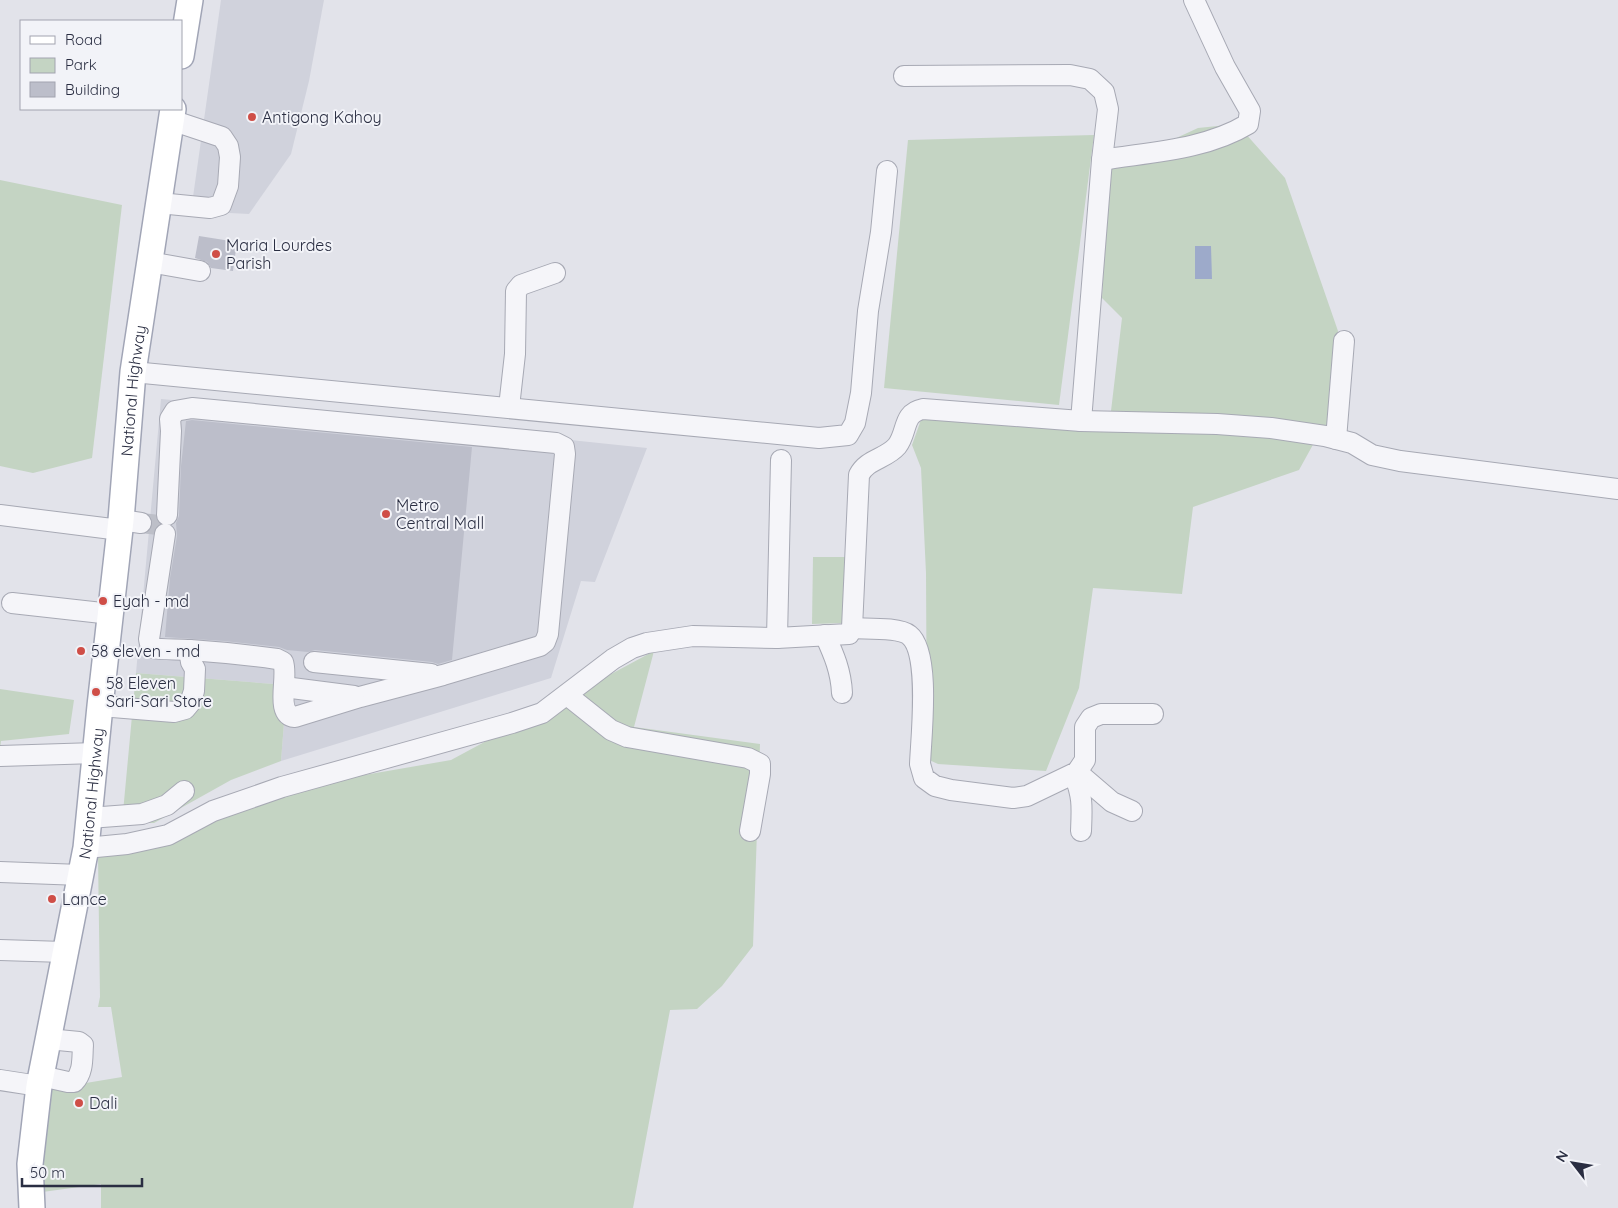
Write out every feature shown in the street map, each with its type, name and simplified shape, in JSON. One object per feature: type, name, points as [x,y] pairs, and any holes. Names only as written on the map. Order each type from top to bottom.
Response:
[{"type":"main road","points":[[182,50],[190,0]]},
{"type":"main road","name":"National Highway","points":[[32,1208],[30,1164],[40,1081],[86,848],[111,614],[127,524],[133,372],[172,114]]},
{"type":"street","points":[[1102,160],[1192,145],[1233,133],[1248,124],[1250,111],[1225,67],[1194,0]]},
{"type":"street","points":[[904,76],[1070,74],[1090,79],[1104,92],[1108,109],[1102,160],[1081,421]]},
{"type":"street","points":[[159,202],[210,208],[221,206],[228,186],[230,157],[228,146],[222,137],[172,114]]},
{"type":"street","points":[[133,372],[819,438],[848,435],[855,423],[861,393],[868,311],[881,232],[887,172]]},
{"type":"street","points":[[149,262],[200,271]]},
{"type":"street","points":[[509,407],[515,354],[516,291],[521,285],[555,273]]},
{"type":"street","points":[[1336,439],[1344,341]]},
{"type":"street","points":[[192,408],[556,443],[564,447],[565,454],[548,634],[545,642],[540,646],[302,715],[290,716],[285,712],[283,705],[286,668],[283,662],[277,659],[189,650],[151,648],[148,639],[166,524],[170,419],[175,411],[192,408]]},
{"type":"street","points":[[86,848],[127,844],[168,835],[213,811],[282,787],[542,713],[613,659],[632,648],[647,643],[693,636],[777,638],[849,634],[852,628],[859,475],[862,468],[866,465],[895,448],[910,415],[915,410],[923,409],[1081,421],[1271,428],[1352,443],[1372,456],[1400,461],[1618,489]]},
{"type":"street","points":[[777,638],[781,460]]},
{"type":"street","points":[[0,515],[127,524]]},
{"type":"street","points":[[12,603],[111,614]]},
{"type":"street","points":[[852,628],[900,631],[909,635],[916,645],[921,658],[923,674],[920,764],[924,778],[935,786],[1013,798],[1028,796],[1075,773],[1086,760],[1085,727],[1091,718],[1101,714],[1153,714]]},
{"type":"street","points":[[825,635],[836,658],[841,676],[842,693]]},
{"type":"street","points":[[100,706],[174,712],[185,709],[190,704],[194,691],[195,670],[191,662],[189,650]]},
{"type":"street","points":[[314,662],[442,675]]},
{"type":"street","points":[[284,687],[360,697]]},
{"type":"street","points":[[568,695],[611,730],[627,737],[748,758],[760,764],[750,831]]},
{"type":"street","points":[[0,756],[96,753]]},
{"type":"street","points":[[1075,773],[1112,802],[1132,811]]},
{"type":"street","points":[[1075,773],[1082,800],[1081,831]]},
{"type":"street","points":[[89,818],[142,814],[167,805],[184,791]]},
{"type":"street","points":[[0,872],[81,875]]},
{"type":"street","points":[[0,950],[64,952]]},
{"type":"street","points":[[0,1080],[74,1082],[82,1068],[83,1045],[79,1042],[48,1039]]},
{"type":"shaded area","name":"Antigong Kahoy","points":[[221,0],[324,0],[309,81],[291,154],[249,214],[191,211]]},
{"type":"shaded area","name":"Metro Central Mall","points":[[161,399],[647,448],[595,582],[581,581],[551,678],[281,761],[287,685],[136,673]]},
{"type":"green space","points":[[1237,124],[1285,178],[1338,331],[1329,427],[1111,411],[1122,318],[1102,298],[1109,169],[1198,128]]},
{"type":"green space","points":[[1094,135],[1059,405],[884,388],[908,140]]},
{"type":"green space","points":[[0,180],[122,205],[92,458],[33,473],[0,466]]},
{"type":"green space","points":[[922,417],[1215,432],[1315,441],[1299,470],[1193,507],[1182,594],[1093,588],[1079,688],[1046,771],[938,764],[927,759],[926,573],[921,468],[912,445]]},
{"type":"green space","points":[[813,557],[847,557],[846,623],[812,624]]},
{"type":"green space","points":[[654,651],[634,727],[760,744],[753,946],[722,986],[697,1009],[670,1010],[633,1208],[101,1208],[101,1184],[35,1193],[44,1090],[122,1077],[111,1007],[98,1007],[100,997],[98,856],[272,791],[451,760]]},
{"type":"green space","points":[[136,673],[287,685],[281,761],[231,780],[154,823],[122,823]]},
{"type":"green space","points":[[0,689],[74,700],[69,734],[1,741],[0,749]]},
{"type":"water","points":[[1195,246],[1211,246],[1212,279],[1195,279]]},
{"type":"building","name":"Maria Lourdes Parish","points":[[199,236],[237,242],[233,271],[211,268],[207,262],[195,258]]},
{"type":"building","points":[[192,420],[472,447],[452,660],[438,664],[315,650],[308,652],[287,650],[279,647],[224,641],[165,637],[170,578],[177,536],[176,523],[179,516],[181,466],[186,421]]},
{"type":"tunnel","points":[[141,523],[167,526]]},
{"type":"place","name":"Antigong Kahoy","points":[[252,117]]},
{"type":"place","name":"Maria Lourdes Parish","points":[[216,254]]},
{"type":"place","name":"Metro Central Mall","points":[[386,514]]},
{"type":"place","name":"Eyah - md","points":[[103,601]]},
{"type":"place","name":"58 eleven - md","points":[[81,651]]},
{"type":"place","name":"58 Eleven Sari-Sari Store","points":[[96,692]]},
{"type":"place","name":"Lance","points":[[52,899]]},
{"type":"place","name":"Dali","points":[[79,1103]]}]
